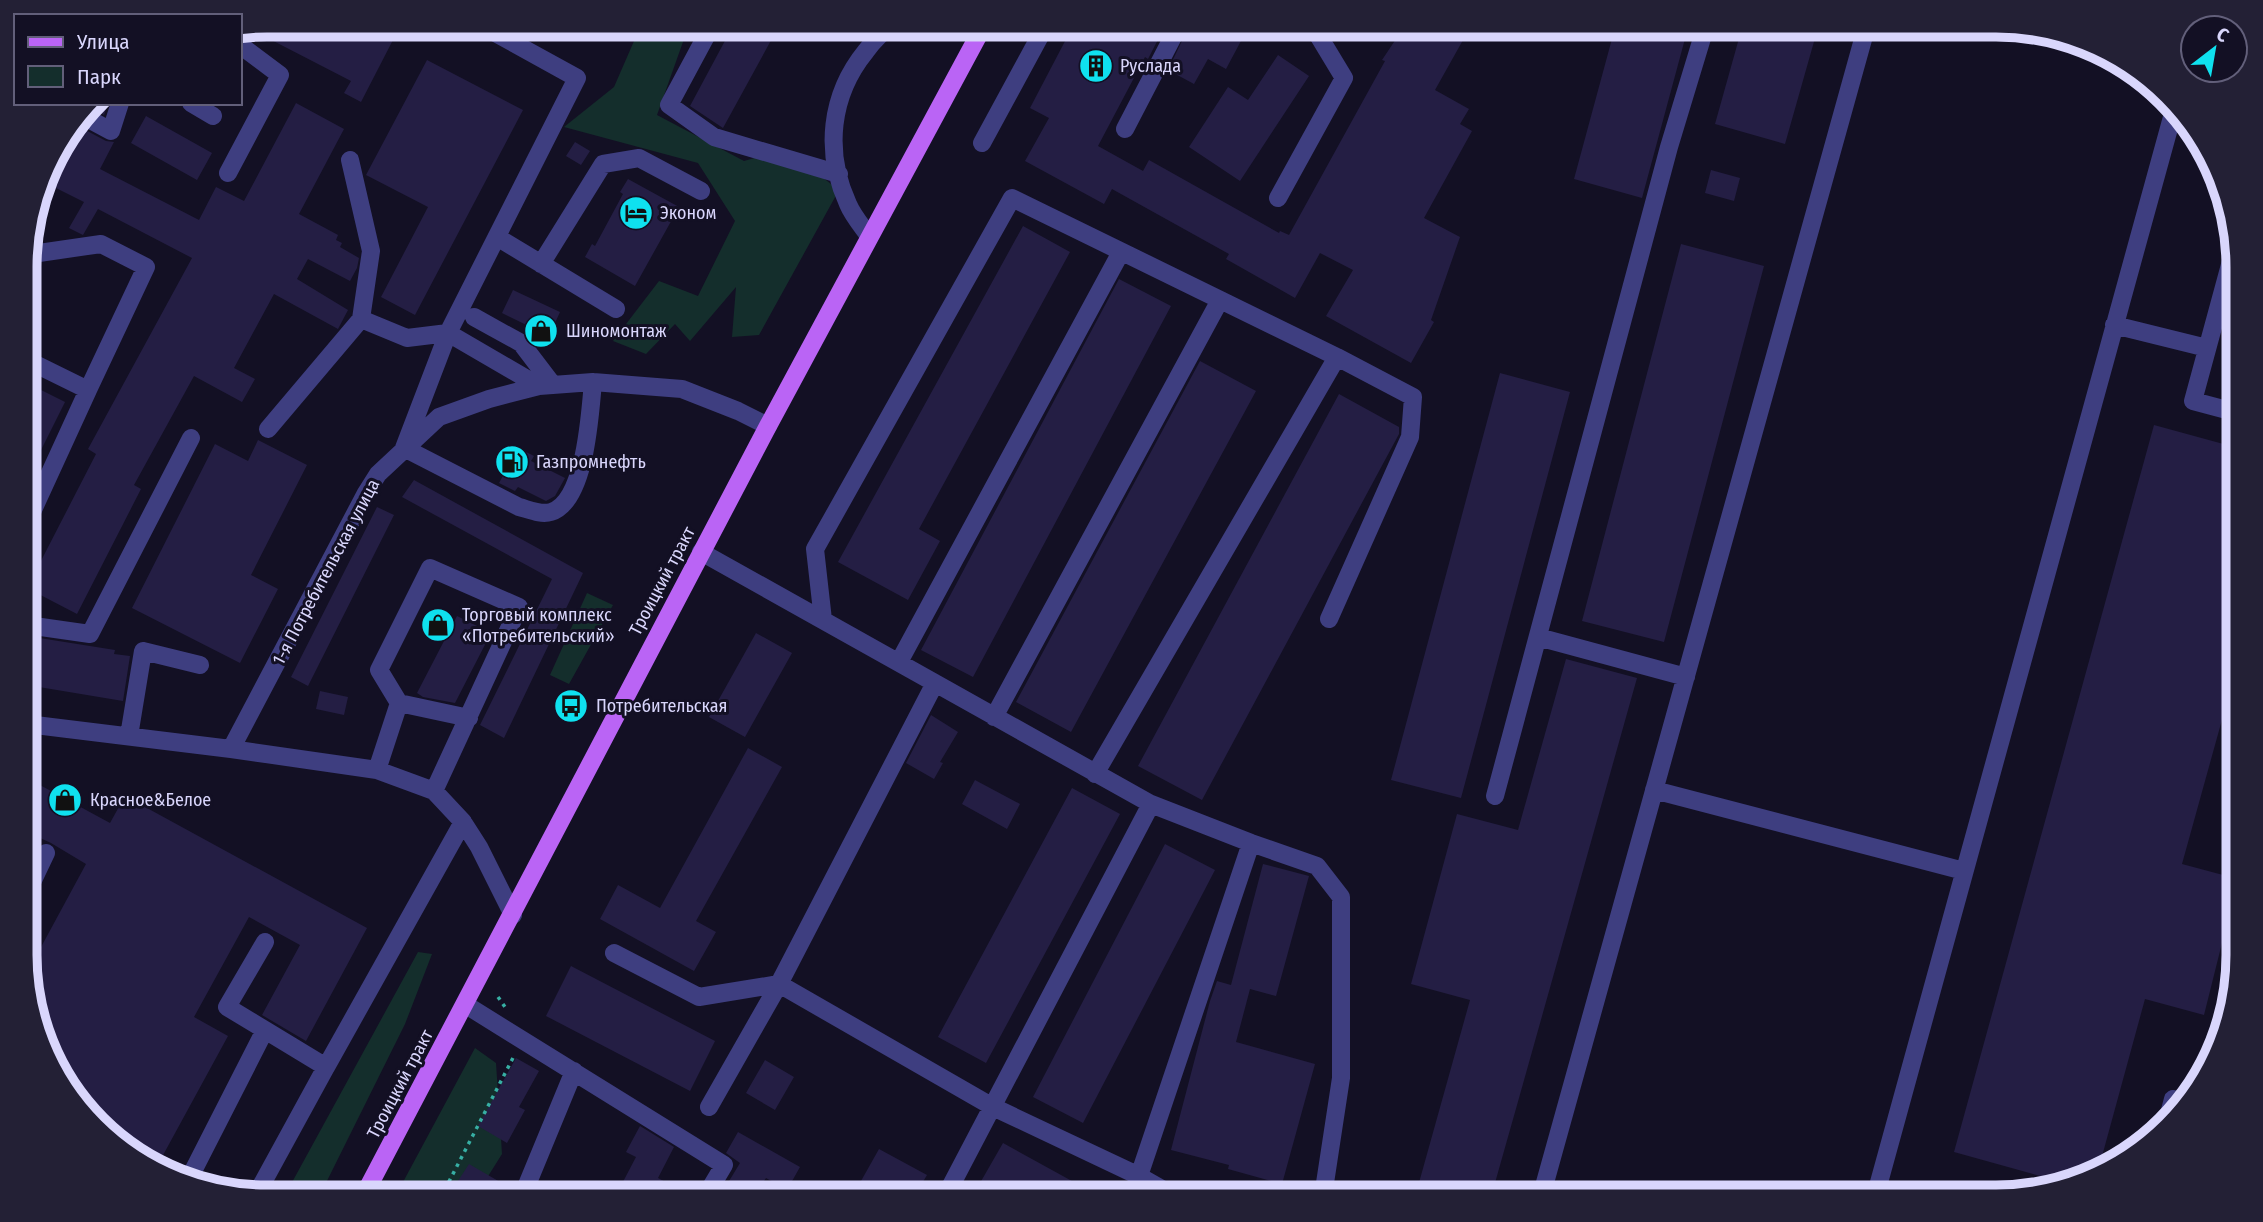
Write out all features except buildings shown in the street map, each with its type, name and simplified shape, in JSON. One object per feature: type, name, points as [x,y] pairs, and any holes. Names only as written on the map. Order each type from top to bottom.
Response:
[{"type":"main road","name":"Троицкий тракт","points":[[370,1185],[701,552],[977,37]]},
{"type":"street","points":[[504,37],[577,78],[448,333],[404,447],[519,508],[540,513],[552,512],[563,505],[581,471],[593,382]]},
{"type":"street","points":[[705,37],[669,105],[714,137],[839,174]]},
{"type":"street","points":[[869,236],[848,205],[832,139],[837,102],[851,69],[877,37]]},
{"type":"street","points":[[982,143],[1039,37]]},
{"type":"street","points":[[1125,129],[1173,37]]},
{"type":"street","points":[[1278,198],[1344,78],[1320,37]]},
{"type":"street","points":[[1495,796],[1669,147],[1702,37]]},
{"type":"street","points":[[1544,1185],[1863,37]]},
{"type":"street","points":[[228,173],[280,75],[242,46]]},
{"type":"street","points":[[90,120],[111,131],[119,105]]},
{"type":"street","points":[[194,105],[213,116]]},
{"type":"street","points":[[1878,1185],[2172,119]]},
{"type":"street","points":[[541,264],[603,164],[639,158],[701,191]]},
{"type":"street","points":[[268,429],[361,318],[371,251],[350,160]]},
{"type":"street","points":[[822,620],[815,549],[1012,198],[1413,397],[1410,437],[1329,619]]},
{"type":"street","points":[[497,237],[616,309]]},
{"type":"street","points":[[37,253],[101,244],[146,267],[37,501]]},
{"type":"street","points":[[899,663],[1121,252]]},
{"type":"street","points":[[2226,279],[2193,401],[2226,410]]},
{"type":"street","points":[[994,717],[1220,300]]},
{"type":"street","points":[[474,317],[521,343],[546,385]]},
{"type":"street","points":[[361,318],[407,338],[448,333],[546,385]]},
{"type":"street","points":[[2115,325],[2207,348]]},
{"type":"street","points":[[1095,774],[1337,357]]},
{"type":"street","points":[[37,365],[88,390]]},
{"type":"street","name":"1-я Потребительская улица","points":[[231,749],[366,493],[378,474],[439,417],[489,399],[546,385],[593,382],[682,389],[768,426]]},
{"type":"street","points":[[37,626],[90,634],[191,438]]},
{"type":"street","points":[[701,552],[1151,804],[1317,866],[1341,897],[1341,1078],[1325,1183]]},
{"type":"street","points":[[434,791],[469,718],[519,607],[430,568],[379,670],[399,703],[469,718]]},
{"type":"street","points":[[1538,637],[1686,677]]},
{"type":"street","points":[[129,736],[144,651],[200,665]]},
{"type":"street","points":[[709,1107],[779,985],[934,683]]},
{"type":"street","points":[[377,770],[399,703]]},
{"type":"street","points":[[37,725],[377,770],[434,791],[463,822],[479,847],[513,915]]},
{"type":"street","points":[[1654,790],[1964,871]]},
{"type":"street","points":[[951,1185],[1151,804]]},
{"type":"street","points":[[262,1185],[463,822]]},
{"type":"street","points":[[1139,1176],[1251,843]]},
{"type":"street","points":[[37,871],[46,853]]},
{"type":"street","points":[[265,942],[227,1007],[326,1067]]},
{"type":"street","points":[[614,953],[699,997],[779,985],[993,1107],[1155,1185]]},
{"type":"street","points":[[466,1005],[724,1165],[712,1185]]},
{"type":"street","points":[[192,1172],[265,1030]]},
{"type":"street","points":[[527,1185],[574,1071]]},
{"type":"path","points":[[498,997],[505,1008]]},
{"type":"path","points":[[448,1185],[522,1041]]},
{"type":"green space","points":[[636,37],[685,37],[657,115],[744,161],[785,149],[839,190],[759,335],[732,337],[736,287],[690,341],[675,324],[646,354],[613,341],[659,281],[698,296],[735,221],[698,163],[564,127],[614,87]]},
{"type":"green space","points":[[587,593],[613,605],[569,684],[550,675]]},
{"type":"green space","points":[[418,952],[432,954],[405,1024],[325,1185],[291,1185]]},
{"type":"green space","points":[[475,1048],[496,1063],[502,1154],[483,1185],[401,1185]]},
{"type":"place","name":"Руслада","points":[[1096,66]]},
{"type":"place","name":"Эконом","points":[[636,213]]},
{"type":"place","name":"Шиномонтаж","points":[[541,331]]},
{"type":"place","name":"Газпромнефть","points":[[512,462]]},
{"type":"place","name":"Торговый комплекс «Потребительский»","points":[[438,625]]},
{"type":"place","name":"Потребительская","points":[[571,706]]},
{"type":"place","name":"Красное&Белое","points":[[65,800]]}]
